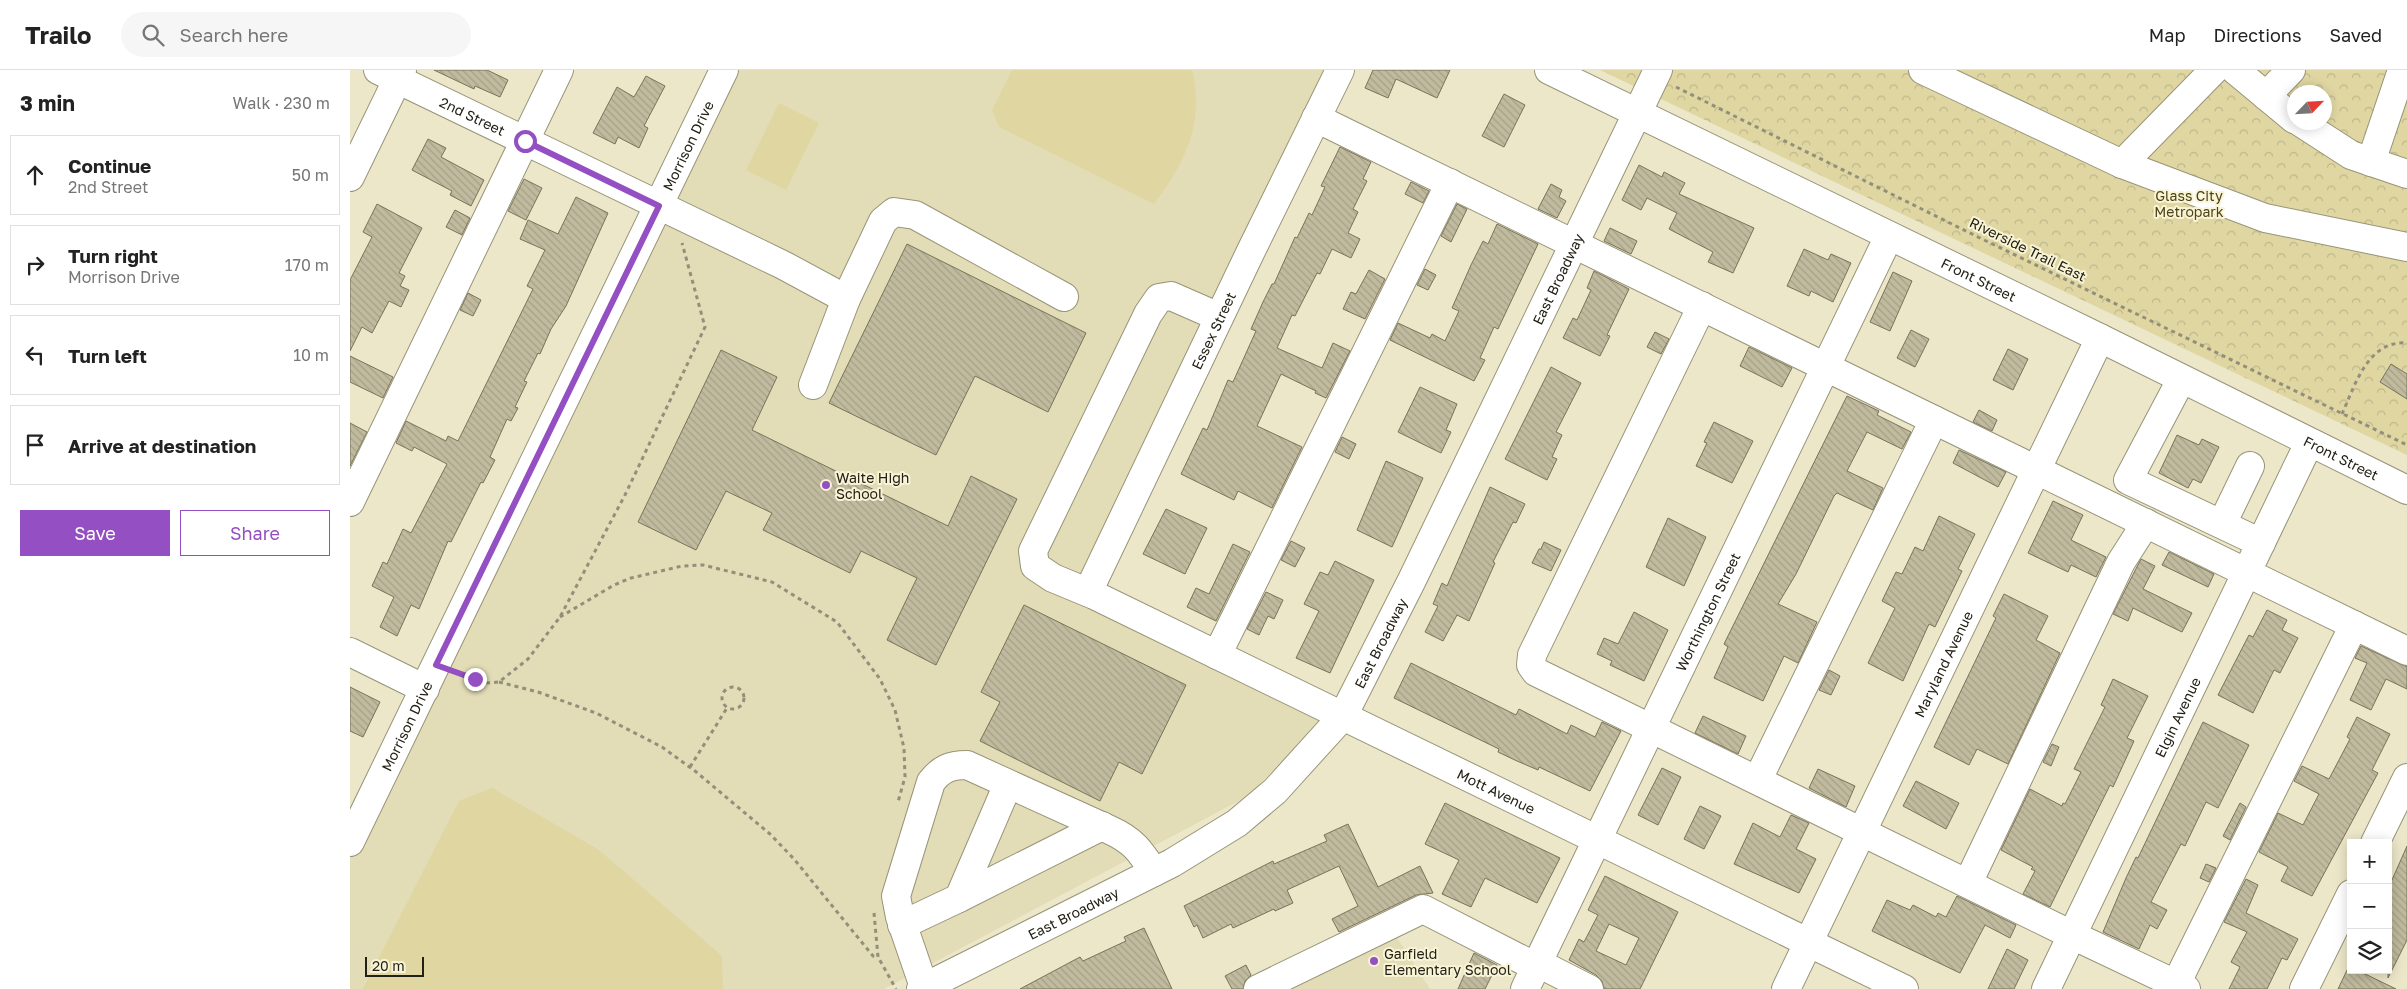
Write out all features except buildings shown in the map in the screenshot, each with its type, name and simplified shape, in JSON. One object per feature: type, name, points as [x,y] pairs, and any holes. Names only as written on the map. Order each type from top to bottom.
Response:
[{"type":"street","points":[[350,502],[559,70]]},
{"type":"street","name":"Morrison Drive","points":[[350,842],[724,70]]},
{"type":"street","name":"Essex Street","points":[[1088,592],[1219,317],[1340,70]]},
{"type":"street","name":"Front Street","points":[[1549,70],[2100,338],[2181,380],[2407,490]]},
{"type":"street","points":[[1923,70],[2122,164],[2265,218],[2407,247]]},
{"type":"street","points":[[2122,164],[2214,70]]},
{"type":"street","points":[[2235,70],[2287,113]]},
{"type":"street","points":[[2266,96],[2291,70]]},
{"type":"street","points":[[2371,162],[2402,70]]},
{"type":"street","points":[[350,177],[392,73]]},
{"type":"street","name":"2nd Street","points":[[392,73],[525,141],[783,265],[846,299]]},
{"type":"street","name":"East Broadway","points":[[922,988],[1154,872],[1237,823],[1275,791],[1343,716],[1412,580],[1657,73]]},
{"type":"street","points":[[1316,118],[2407,651]]},
{"type":"street","points":[[2312,130],[2351,155],[2407,174]]},
{"type":"street","points":[[1217,655],[1450,183]]},
{"type":"street","points":[[813,385],[846,299],[883,221],[894,212],[916,215],[1064,297]]},
{"type":"street","name":"Worthington Street","points":[[1533,973],[1889,236]]},
{"type":"street","name":"Mott Avenue","points":[[1219,317],[1171,296],[1159,298],[1148,314],[1033,551],[1035,566],[1053,578],[1088,592],[1904,989]]},
{"type":"street","points":[[1702,306],[1536,646],[1531,665],[1536,672],[1652,727],[2072,935],[2181,987],[2354,625]]},
{"type":"street","name":"Maryland Avenue","points":[[1786,989],[2100,338]]},
{"type":"street","points":[[2181,380],[2128,480],[2261,543]]},
{"type":"street","points":[[1758,780],[1934,420]]},
{"type":"street","name":"Elgin Avenue","points":[[2046,989],[2309,443]]},
{"type":"street","points":[[2222,524],[2250,466]]},
{"type":"street","points":[[1968,883],[2121,562],[2146,523]]},
{"type":"street","points":[[350,652],[431,677]]},
{"type":"street","points":[[922,988],[902,925],[896,896],[931,782],[940,772],[953,765],[967,764],[1128,838],[1154,872]]},
{"type":"street","points":[[2378,839],[2407,778]]},
{"type":"street","points":[[959,898],[1008,784]]},
{"type":"street","points":[[902,925],[1102,826]]},
{"type":"street","points":[[2304,989],[2347,902]]},
{"type":"street","points":[[1258,989],[1423,909],[1533,973],[1589,989]]},
{"type":"path","name":"Riverside Trail East","points":[[1657,73],[1980,238],[2407,445]]},
{"type":"path","points":[[499,682],[528,659],[560,617],[625,495],[705,326],[681,238]]},
{"type":"path","points":[[2342,414],[2364,366],[2374,354],[2387,346],[2407,343]]},
{"type":"path","points":[[560,617],[614,585],[631,578],[682,566],[703,565],[772,582],[837,622],[880,679],[895,710],[904,748],[905,776],[898,804]]},
{"type":"path","points":[[431,677],[486,683],[499,682],[538,692],[596,714],[662,747],[770,834],[794,859],[873,956],[878,957]]},
{"type":"path","points":[[733,687],[739,689],[743,696],[742,703],[737,708],[727,708],[722,702],[724,692],[733,687]]},
{"type":"path","points":[[690,768],[727,708]]},
{"type":"path","points":[[873,906],[878,957],[896,989]]},
{"type":"shaded area","name":"Waite High School","points":[[731,70],[1326,70],[1075,596],[1322,720],[1248,796],[884,989],[350,989],[350,842]]},
{"type":"shaded area","name":"Garfield Elementary School","points":[[1394,933],[1430,989],[1279,989]]},
{"type":"green space","points":[[1012,70],[1192,70],[1196,107],[1190,141],[1175,173],[1154,204],[999,127],[992,110]]},
{"type":"green space","name":"Glass City Metropark","points":[[1600,70],[2407,70],[2407,455]]},
{"type":"green space","points":[[779,103],[819,123],[786,190],[746,170]]},
{"type":"green space","points":[[492,788],[599,850],[722,956],[723,989],[363,989],[459,801]]},
{"type":"place","name":"Waite High School","points":[[826,485]]},
{"type":"place","name":"Garfield Elementary School","points":[[1374,961]]},
{"type":"route","points":[[475,679],[436,665],[659,206],[525,141]]}]
